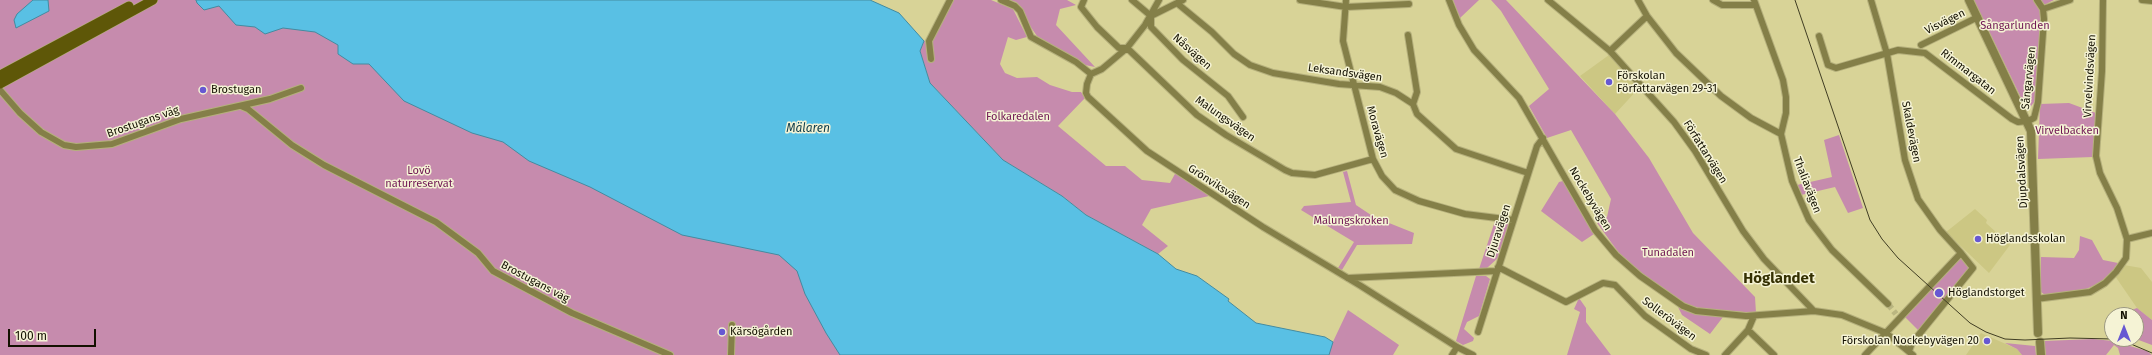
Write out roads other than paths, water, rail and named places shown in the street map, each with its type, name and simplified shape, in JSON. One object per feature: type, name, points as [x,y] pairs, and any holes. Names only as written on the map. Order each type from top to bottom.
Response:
[{"type":"main road","points":[[0,75],[141,0]]},
{"type":"main road","points":[[0,84],[153,0]]},
{"type":"street","points":[[931,59],[929,41],[950,0]]},
{"type":"street","points":[[1001,0],[1015,6],[1020,11],[1031,37],[1076,62],[1091,74],[1102,69],[1127,48],[1148,26],[1159,0]]},
{"type":"street","name":"Malungsvägen","points":[[1084,0],[1081,7],[1097,28],[1119,48],[1127,48],[1197,114],[1226,134],[1292,173],[1315,174],[1373,159]]},
{"type":"street","points":[[1132,0],[1151,16]]},
{"type":"street","points":[[1300,0],[1346,7],[1387,3],[1409,4]]},
{"type":"street","name":"Moravägen","points":[[1346,0],[1343,41],[1373,159],[1386,182],[1407,196],[1450,211],[1513,220]]},
{"type":"street","name":"Nockebyvägen","points":[[1449,0],[1459,25],[1474,50],[1519,98],[1595,230],[1608,246],[1633,270],[1683,306],[1696,311],[1754,316],[1814,311],[1842,315],[1886,333],[1911,353]]},
{"type":"street","name":"Författarvägen","points":[[1548,0],[1610,51],[1674,122],[1695,151],[1743,232],[1764,259],[1814,311]]},
{"type":"street","points":[[1638,0],[1648,16],[1676,52],[1721,96],[1751,118],[1781,134]]},
{"type":"street","points":[[1713,0],[1722,4],[1755,2]]},
{"type":"street","name":"Skaldevägen","points":[[1871,0],[1887,54],[1905,160],[1918,199],[1940,230],[1960,253]]},
{"type":"street","name":"Djupdalsvägen","points":[[1970,0],[2032,131],[2038,333]]},
{"type":"street","points":[[2037,0],[2043,9],[2070,0]]},
{"type":"street","name":"Virvelvindsvägen","points":[[2036,298],[2082,295],[2098,288],[2116,272],[2126,258],[2128,239],[2118,208],[2100,173],[2096,156],[2102,71],[2103,0]]},
{"type":"street","points":[[2142,0],[2152,1]]},
{"type":"street","points":[[1151,16],[1181,2]]},
{"type":"street","name":"Leksandsvägen","points":[[1181,2],[1234,54],[1261,70],[1339,84],[1380,87],[1396,93],[1414,104],[1417,114],[1456,150],[1528,173]]},
{"type":"street","name":"Thaliavägen","points":[[1755,2],[1783,80],[1786,108],[1781,134],[1792,180],[1809,220],[1832,250],[1888,304]]},
{"type":"street","name":"Sångarvägen","points":[[2028,121],[2034,118],[2038,102],[2044,19],[2043,9]]},
{"type":"street","points":[[1610,51],[1648,16]]},
{"type":"street","name":"Visvägen","points":[[1921,45],[1978,17]]},
{"type":"street","name":"Nåsvägen","points":[[1148,26],[1183,60],[1228,96],[1242,117]]},
{"type":"street","points":[[1408,35],[1417,92],[1414,104]]},
{"type":"street","name":"Rimmargatan","points":[[1819,36],[1828,65],[1836,68],[1898,50],[1919,52],[1930,55],[2012,119],[2018,122],[2028,121]]},
{"type":"street","name":"Grönviksvägen","points":[[1091,74],[1086,93],[1088,97],[1147,151],[1262,227],[1348,278],[1457,347],[1473,355]]},
{"type":"street","name":"Brostugans väg","points":[[0,90],[20,113],[41,132],[64,145],[76,147],[112,144],[181,118],[241,106],[289,94],[301,88]]},
{"type":"street","name":"Brostugans väg","points":[[241,106],[248,109],[292,145],[324,165],[436,222],[478,253],[493,270],[572,313],[670,355]]},
{"type":"street","name":"Djuravägen","points":[[1478,332],[1537,146],[1543,138]]},
{"type":"street","points":[[2128,239],[2152,233]]},
{"type":"street","points":[[1865,355],[1886,333],[1898,316],[1960,253],[1973,268],[1912,343],[1911,353]]},
{"type":"street","name":"Sollerövägen","points":[[1348,278],[1497,269],[1566,302],[1603,283],[1615,284],[1645,316],[1691,349],[1706,355]]},
{"type":"street","points":[[1725,355],[1748,330],[1754,316]]},
{"type":"street","points":[[731,355],[732,325]]},
{"type":"street","points":[[1748,330],[1774,355]]},
{"type":"street","points":[[2040,342],[2041,355]]},
{"type":"street","points":[[1452,355],[1457,347]]},
{"type":"water","points":[[33,0],[48,0],[49,11],[16,28],[14,20],[17,14]]},
{"type":"water","name":"Mälaren","points":[[196,0],[870,0],[899,13],[924,41],[920,51],[930,83],[1003,160],[1062,196],[1086,215],[1158,254],[1176,269],[1197,276],[1229,299],[1228,301],[1256,323],[1325,337],[1333,342],[1329,355],[840,355],[805,294],[797,271],[779,255],[682,235],[590,187],[529,161],[503,142],[472,133],[404,101],[369,64],[353,64],[338,54],[338,45],[315,32],[283,28],[265,34],[255,27],[236,25],[219,6],[204,10]]},
{"type":"tunnel","points":[[1888,304],[1896,314]]},
{"type":"tram line","points":[[1795,0],[1870,220],[1882,239],[1898,258],[1970,323],[1986,332],[2005,339],[2113,339],[2131,344],[2152,353]]},
{"type":"place","name":"Förskolan Författarvägen 29-31","points":[[1609,82]]},
{"type":"place","name":"Brostugan","points":[[203,90]]},
{"type":"place","name":"Höglandsskolan","points":[[1978,239]]},
{"type":"place","name":"Höglandstorget","points":[[1939,293]]},
{"type":"place","name":"Kärsögården","points":[[722,332]]},
{"type":"place","name":"Förskolan Nockebyvägen 20","points":[[1987,341]]},
{"type":"district","name":"Höglandet","points":[[1779,279]]},
{"type":"park label","name":"Sångarlunden","points":[[2015,26]]},
{"type":"park label","name":"Folkaredalen","points":[[1018,117]]},
{"type":"park label","name":"Virvelbacken","points":[[2067,131]]},
{"type":"park label","name":"Lovö naturreservat","points":[[419,177]]},
{"type":"park label","name":"Malungskroken","points":[[1351,221]]},
{"type":"park label","name":"Tunadalen","points":[[1668,253]]}]
